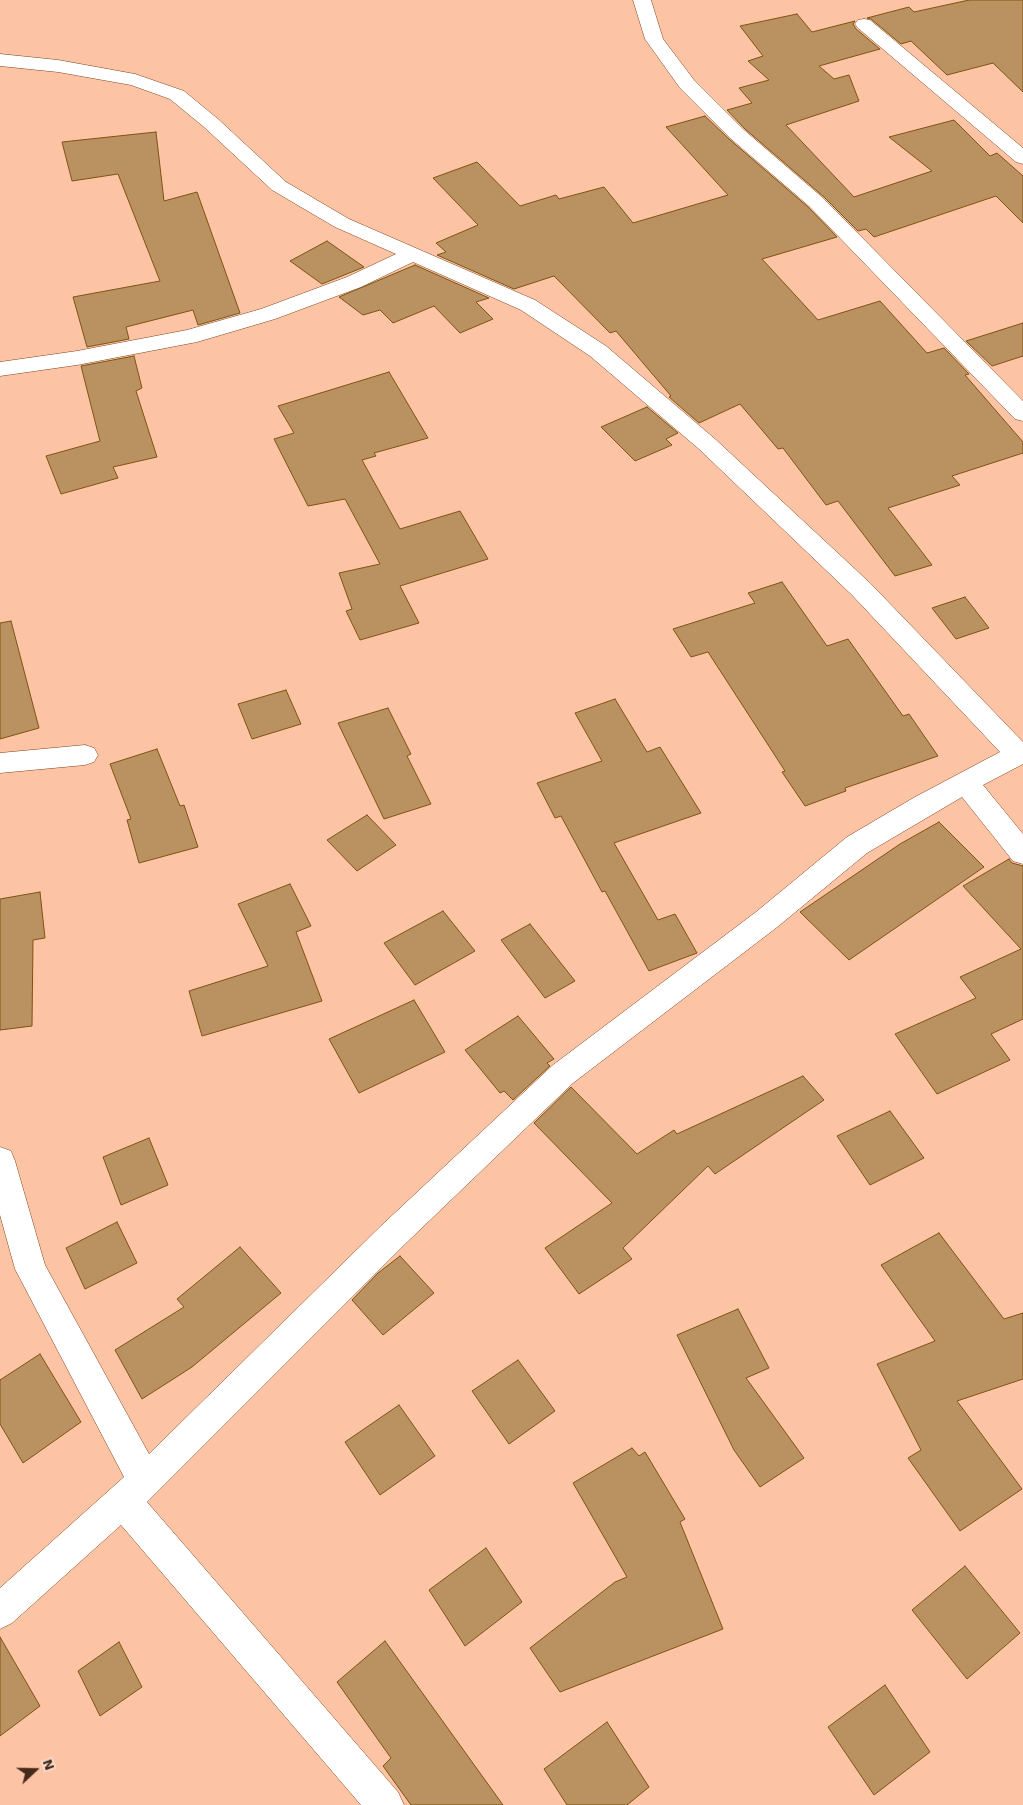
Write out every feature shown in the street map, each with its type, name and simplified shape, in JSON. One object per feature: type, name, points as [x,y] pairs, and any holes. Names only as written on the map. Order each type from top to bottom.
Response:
[{"type":"street","points":[[642,0],[654,39],[687,84],[737,134],[816,202],[1023,414]]},
{"type":"street","points":[[864,24],[1023,158]]},
{"type":"street","points":[[0,60],[58,66],[135,80],[177,95],[211,123],[279,186],[342,223],[528,306],[598,351],[707,444],[861,589],[1020,753],[924,804],[857,845],[766,920],[563,1074],[392,1235],[134,1491],[0,1611]]},
{"type":"street","points":[[0,369],[77,358],[189,337],[268,314],[354,282],[413,254]]},
{"type":"street","points":[[0,763],[85,755]]},
{"type":"street","points":[[965,782],[1023,853]]},
{"type":"street","points":[[0,1162],[31,1269],[134,1491],[385,1805]]},
{"type":"building","points":[[969,0],[1023,0],[1023,92],[993,63],[947,75],[911,41],[901,44],[871,19],[867,18],[909,7],[914,12]]},
{"type":"building","points":[[797,14],[812,32],[855,21],[853,24],[856,29],[880,49],[819,66],[834,79],[849,75],[859,101],[786,125],[854,197],[932,171],[889,137],[954,120],[990,156],[997,153],[1023,176],[1023,223],[996,196],[874,237],[866,229],[858,231],[824,197],[745,129],[727,110],[752,103],[739,88],[769,80],[748,61],[763,56],[740,26]]},
{"type":"building","points":[[705,116],[808,207],[837,237],[762,259],[818,320],[880,301],[927,353],[944,348],[969,374],[965,375],[1023,442],[1023,453],[952,476],[960,485],[888,508],[932,565],[895,576],[838,501],[826,505],[783,448],[778,449],[740,404],[699,423],[669,397],[671,396],[616,331],[610,333],[554,276],[514,289],[437,255],[446,252],[436,243],[478,225],[433,178],[477,162],[520,206],[556,195],[559,199],[604,187],[633,223],[728,195],[666,127]]},
{"type":"building","points":[[156,132],[164,201],[197,192],[240,313],[198,325],[193,310],[126,327],[129,339],[87,347],[73,297],[160,281],[118,174],[72,181],[62,142]]},
{"type":"building","points":[[327,241],[364,267],[322,284],[290,261]]},
{"type":"building","points":[[415,265],[489,298],[476,302],[493,319],[460,333],[434,306],[393,323],[380,310],[363,315],[339,297]]},
{"type":"building","points":[[1023,323],[1023,356],[992,366],[966,341]]},
{"type":"building","points":[[134,356],[142,388],[136,391],[157,457],[113,467],[118,478],[61,494],[46,456],[100,441],[81,366]]},
{"type":"building","points":[[389,372],[428,438],[374,453],[376,456],[362,460],[400,529],[460,511],[488,559],[400,586],[419,623],[360,640],[346,611],[352,609],[339,573],[380,564],[345,499],[308,506],[274,439],[294,433],[278,406]]},
{"type":"building","points":[[647,407],[678,433],[666,439],[672,445],[635,461],[601,427]]},
{"type":"building","points":[[782,582],[827,646],[848,639],[903,716],[909,714],[938,756],[845,788],[846,791],[805,806],[782,772],[785,771],[708,652],[691,657],[673,629],[755,603],[748,593]]},
{"type":"building","points":[[965,597],[989,628],[956,639],[932,608]]},
{"type":"building","points":[[11,621],[39,728],[0,739],[0,623]]},
{"type":"building","points":[[286,690],[301,724],[252,739],[238,704]]},
{"type":"building","points":[[615,699],[647,752],[660,747],[701,813],[614,843],[658,920],[675,914],[697,953],[649,971],[605,891],[602,892],[561,816],[555,818],[537,783],[602,761],[575,713]]},
{"type":"building","points":[[388,708],[411,754],[407,756],[431,804],[384,819],[338,723]]},
{"type":"building","points":[[157,749],[180,806],[184,805],[198,847],[139,863],[127,820],[131,819],[110,764]]},
{"type":"building","points":[[367,815],[396,845],[357,871],[327,840]]},
{"type":"building","points":[[939,822],[984,867],[849,960],[800,912],[900,844]]},
{"type":"building","points":[[1009,859],[1012,863],[1023,866],[1023,1019],[991,1034],[1010,1060],[937,1094],[895,1034],[976,998],[960,977],[1021,949],[963,886]]},
{"type":"building","points":[[290,884],[311,926],[296,932],[322,1001],[202,1036],[189,991],[268,966],[238,904]]},
{"type":"building","points":[[40,892],[45,938],[33,940],[32,1026],[0,1030],[0,899]]},
{"type":"building","points":[[443,911],[475,951],[415,985],[384,943]]},
{"type":"building","points":[[530,924],[575,981],[545,998],[501,940]]},
{"type":"building","points":[[414,1000],[445,1052],[359,1093],[329,1039]]},
{"type":"building","points":[[518,1016],[554,1059],[547,1063],[550,1066],[513,1100],[504,1091],[500,1093],[465,1050]]},
{"type":"building","points":[[803,1076],[824,1100],[715,1174],[708,1166],[623,1248],[632,1259],[579,1294],[545,1248],[612,1203],[534,1123],[571,1087],[637,1154],[674,1130],[677,1134]]},
{"type":"building","points":[[890,1111],[924,1158],[870,1185],[837,1136]]},
{"type":"building","points":[[149,1138],[168,1185],[121,1205],[103,1157]]},
{"type":"building","points":[[117,1222],[137,1263],[85,1289],[66,1248]]},
{"type":"building","points":[[939,1233],[1004,1319],[1023,1313],[1023,1379],[957,1401],[1022,1489],[960,1531],[908,1458],[921,1450],[877,1364],[935,1341],[881,1265]]},
{"type":"building","points":[[240,1247],[281,1293],[192,1367],[142,1399],[115,1350],[184,1307],[177,1299]]},
{"type":"building","points":[[400,1256],[434,1293],[383,1335],[352,1300],[378,1273]]},
{"type":"building","points":[[738,1309],[769,1368],[746,1378],[804,1458],[760,1487],[734,1450],[677,1335]]},
{"type":"building","points":[[40,1354],[81,1422],[23,1463],[0,1424],[0,1380]]},
{"type":"building","points":[[518,1360],[555,1411],[509,1444],[472,1391]]},
{"type":"building","points":[[399,1405],[435,1456],[380,1495],[345,1442]]},
{"type":"building","points":[[632,1448],[639,1456],[645,1452],[685,1519],[680,1522],[723,1629],[560,1692],[530,1648],[615,1582],[627,1577],[573,1483]]},
{"type":"building","points":[[486,1548],[522,1602],[465,1646],[429,1590]]},
{"type":"building","points":[[965,1566],[1020,1633],[967,1679],[912,1610]]},
{"type":"building","points":[[0,1637],[40,1706],[0,1736]]},
{"type":"building","points":[[385,1641],[503,1805],[411,1805],[383,1766],[391,1758],[337,1682]]},
{"type":"building","points":[[119,1642],[142,1687],[100,1716],[78,1671]]},
{"type":"building","points":[[885,1685],[930,1752],[874,1795],[828,1727]]},
{"type":"building","points":[[607,1722],[649,1787],[627,1805],[567,1805],[544,1769]]}]
